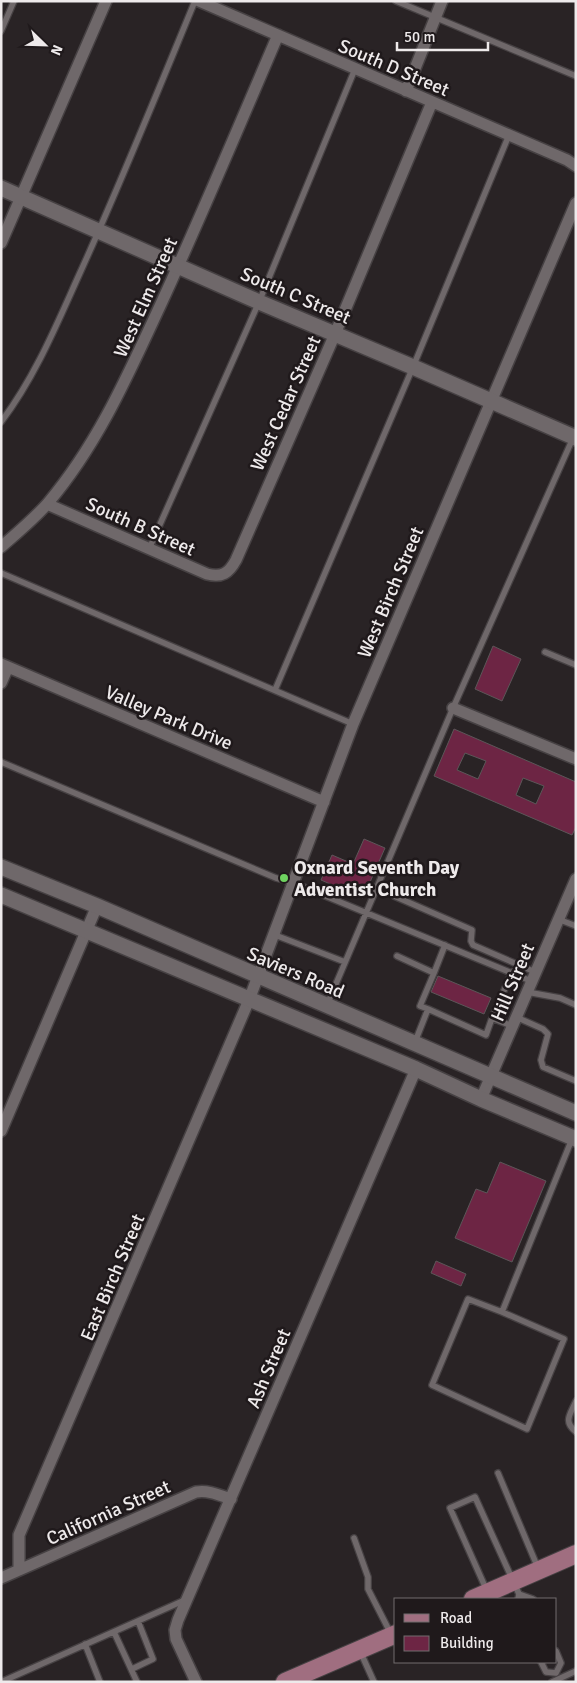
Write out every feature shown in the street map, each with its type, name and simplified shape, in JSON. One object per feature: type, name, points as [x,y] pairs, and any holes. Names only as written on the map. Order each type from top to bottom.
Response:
[{"type":"main road","name":"South C Street","points":[[1,188],[259,302],[575,436]]},
{"type":"main road","name":"Saviers Road","points":[[1,867],[96,906],[259,978],[576,1113]]},
{"type":"main road","points":[[1,895],[416,1069],[574,1138]]},
{"type":"main road","points":[[481,1596],[517,1592],[538,1570],[576,1554]]},
{"type":"main road","points":[[285,1682],[312,1673],[360,1649],[394,1635]]},
{"type":"street","points":[[1,243],[106,1]]},
{"type":"street","name":"South D Street","points":[[198,1],[567,160],[576,166]]},
{"type":"street","points":[[406,91],[442,1]]},
{"type":"street","name":"West Elm Street","points":[[1,547],[47,504],[79,463],[109,414],[179,266],[278,36]]},
{"type":"street","name":"West Cedar Street","points":[[222,575],[226,573],[236,560],[335,334],[432,102]]},
{"type":"street","name":"West Birch Street","points":[[250,1000],[353,724],[576,203]]},
{"type":"street","name":"South B Street","points":[[47,504],[206,574],[222,575]]},
{"type":"street","points":[[1,683],[5,665]]},
{"type":"street","name":"Valley Park Drive","points":[[5,665],[324,802]]},
{"type":"street","points":[[453,708],[576,759]]},
{"type":"street","name":"Hill Street","points":[[481,1099],[576,879]]},
{"type":"street","points":[[1,1131],[96,906]]},
{"type":"street","name":"East Birch Street","points":[[19,1570],[19,1535],[250,1000]]},
{"type":"street","name":"Ash Street","points":[[196,1682],[176,1639],[175,1630],[416,1069]]},
{"type":"street","name":"California Street","points":[[1,1578],[196,1492],[212,1492],[231,1498]]},
{"type":"lane","points":[[1,31],[14,1]]},
{"type":"lane","points":[[1,422],[17,402],[40,361],[99,231],[194,1]]},
{"type":"lane","points":[[396,1],[576,76]]},
{"type":"lane","points":[[150,549],[259,302],[355,69]]},
{"type":"lane","points":[[275,690],[509,135]]},
{"type":"lane","points":[[326,1006],[453,708],[575,436]]},
{"type":"lane","points":[[1,573],[353,724]]},
{"type":"lane","points":[[545,652],[576,665]]},
{"type":"lane","points":[[1,762],[276,878],[294,883],[512,972],[533,976]]},
{"type":"lane","points":[[394,896],[472,930],[472,945],[533,976]]},
{"type":"lane","points":[[558,919],[576,926]]},
{"type":"lane","points":[[275,935],[345,962]]},
{"type":"lane","points":[[445,945],[420,1006],[486,1035],[512,972]]},
{"type":"lane","points":[[397,956],[434,972]]},
{"type":"lane","points":[[527,992],[560,998],[576,1005]]},
{"type":"lane","points":[[414,1044],[428,1010]]},
{"type":"lane","points":[[492,1018],[542,1029],[548,1034],[542,1060],[543,1067],[576,1081]]},
{"type":"lane","points":[[502,1312],[574,1138]]},
{"type":"lane","points":[[468,1299],[502,1312],[564,1339],[527,1429],[432,1385],[468,1299]]},
{"type":"lane","points":[[576,1401],[567,1420],[569,1427],[576,1432]]},
{"type":"lane","points":[[498,1473],[538,1570]]},
{"type":"lane","points":[[481,1596],[450,1508],[475,1497],[517,1592],[530,1598]]},
{"type":"lane","points":[[354,1538],[368,1577],[368,1588],[394,1635]]},
{"type":"lane","points":[[1,1682],[187,1599]]},
{"type":"lane","points":[[132,1670],[153,1659],[138,1621]]},
{"type":"lane","points":[[114,1632],[137,1682]]},
{"type":"lane","points":[[85,1644],[100,1682]]},
{"type":"lane","points":[[360,1649],[374,1682]]},
{"type":"lane","points":[[552,1682],[557,1676],[561,1663],[557,1653]]},
{"type":"lane","points":[[542,1663],[546,1672],[557,1676],[576,1671]]},
{"type":"building","points":[[493,646],[521,659],[502,701],[475,689]]},
{"type":"building","points":[[454,729],[576,782],[576,827],[572,835],[434,776]],"holes":[[[465,753],[486,761],[478,779],[457,770]],[[523,778],[544,786],[536,804],[516,795]]]},
{"type":"building","points":[[364,839],[385,848],[363,898],[321,880],[332,855],[353,864]]},
{"type":"building","points":[[438,976],[491,998],[484,1014],[431,992]]},
{"type":"building","points":[[500,1162],[546,1181],[512,1262],[455,1238],[476,1189],[487,1193]]},
{"type":"building","points":[[436,1261],[466,1274],[461,1286],[431,1273]]},
{"type":"place","name":"Oxnard Seventh Day Adventist Church","points":[[284,878]]}]
